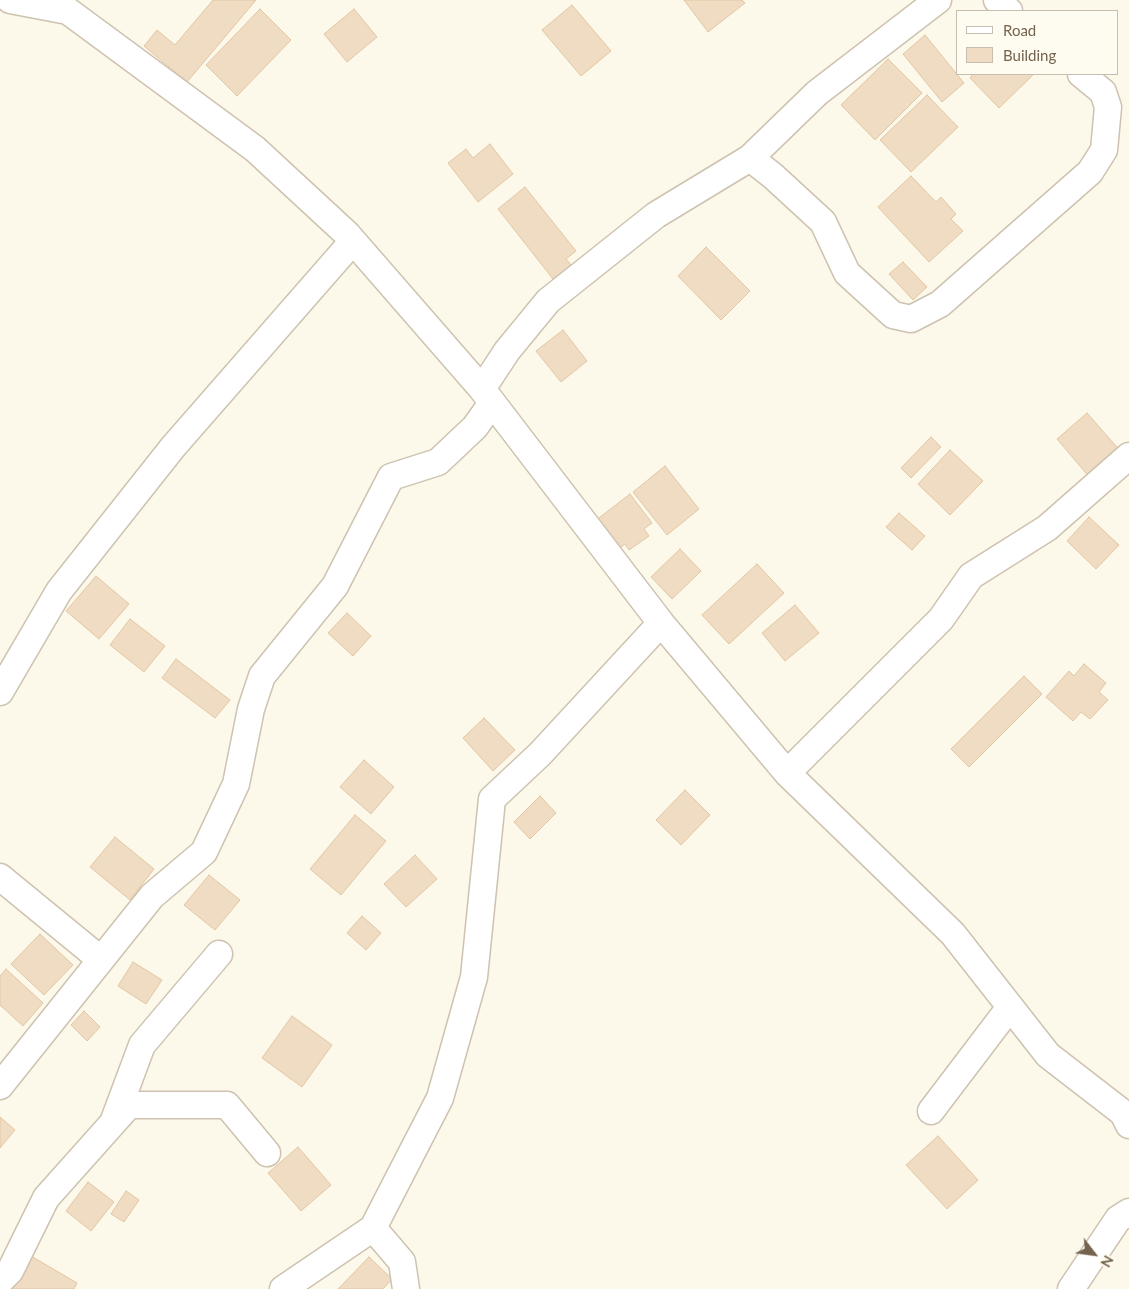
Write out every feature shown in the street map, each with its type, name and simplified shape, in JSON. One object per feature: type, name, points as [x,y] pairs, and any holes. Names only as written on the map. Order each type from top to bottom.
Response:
[{"type":"street","points":[[10,0],[68,11],[255,149],[353,242],[487,396],[660,623],[787,773],[953,934],[1048,1056],[1123,1113],[1129,1125]]},
{"type":"street","points":[[0,1086],[152,896],[204,852],[236,784],[252,709],[262,676],[335,586],[391,477],[438,462],[475,427],[507,350],[548,301],[656,215],[750,158],[816,93],[938,0]]},
{"type":"street","points":[[997,0],[1008,10]]},
{"type":"street","points":[[750,158],[773,176],[823,222],[847,273],[893,315],[911,319],[940,304],[1090,172],[1104,150],[1108,107],[1103,92],[1082,75]]},
{"type":"street","points":[[0,692],[59,591],[173,447],[353,242]]},
{"type":"street","points":[[787,773],[941,619],[971,576],[1047,528],[1129,456]]},
{"type":"street","points":[[283,1289],[373,1228],[440,1098],[472,986],[492,799],[540,754],[660,623]]},
{"type":"street","points":[[0,876],[100,959]]},
{"type":"street","points":[[112,1123],[142,1045],[219,954]]},
{"type":"street","points":[[931,1111],[1010,1007]]},
{"type":"street","points":[[0,1281],[10,1271],[46,1198],[129,1105],[227,1105],[267,1153]]},
{"type":"street","points":[[1070,1289],[1118,1219],[1129,1212]]},
{"type":"street","points":[[373,1228],[402,1262],[406,1289]]},
{"type":"building","points":[[213,0],[256,0],[187,82],[144,46],[157,30],[175,45]]},
{"type":"building","points":[[684,0],[742,0],[745,3],[708,32]]},
{"type":"building","points":[[572,5],[611,51],[581,76],[542,30]]},
{"type":"building","points":[[260,9],[291,40],[237,96],[206,65]]},
{"type":"building","points":[[354,9],[377,37],[347,62],[324,34]]},
{"type":"building","points":[[925,35],[964,83],[942,102],[903,54]]},
{"type":"building","points":[[888,59],[922,93],[875,140],[841,105]]},
{"type":"building","points":[[972,75],[1033,75],[999,108],[970,78]]},
{"type":"building","points":[[927,95],[958,127],[911,172],[880,140]]},
{"type":"building","points":[[490,144],[513,174],[478,202],[448,163],[466,149],[473,158]]},
{"type":"building","points":[[911,176],[936,202],[941,197],[956,214],[951,219],[963,231],[929,262],[878,207]]},
{"type":"building","points":[[525,187],[576,251],[566,259],[571,265],[553,279],[498,209]]},
{"type":"building","points":[[706,247],[750,291],[721,320],[678,276]]},
{"type":"building","points":[[903,262],[927,287],[913,300],[889,274]]},
{"type":"building","points":[[563,330],[587,361],[561,382],[536,351]]},
{"type":"building","points":[[1087,413],[1122,453],[1091,479],[1057,439]]},
{"type":"building","points":[[931,437],[941,447],[911,478],[901,468]]},
{"type":"building","points":[[950,450],[983,481],[950,515],[918,484]]},
{"type":"building","points":[[665,466],[699,509],[667,535],[633,492]]},
{"type":"building","points":[[630,494],[652,523],[644,529],[649,536],[629,550],[625,544],[617,550],[595,521]]},
{"type":"building","points":[[899,513],[925,536],[912,550],[886,527]]},
{"type":"building","points":[[1089,517],[1119,545],[1096,569],[1067,541]]},
{"type":"building","points":[[680,549],[701,571],[672,599],[651,577]]},
{"type":"building","points":[[757,564],[784,593],[729,644],[702,615]]},
{"type":"building","points":[[96,576],[129,604],[99,639],[66,611]]},
{"type":"building","points":[[795,605],[819,633],[785,661],[762,633]]},
{"type":"building","points":[[347,613],[371,636],[353,656],[328,633]]},
{"type":"building","points":[[130,619],[165,646],[144,672],[110,645]]},
{"type":"building","points":[[176,659],[230,700],[215,718],[162,678]]},
{"type":"building","points":[[1084,664],[1106,683],[1099,692],[1108,700],[1090,719],[1081,712],[1073,721],[1046,697],[1069,671],[1074,676]]},
{"type":"building","points":[[1024,676],[1042,694],[969,767],[951,749]]},
{"type":"building","points":[[484,718],[515,750],[493,771],[463,738]]},
{"type":"building","points":[[364,760],[394,787],[371,814],[340,787]]},
{"type":"building","points":[[685,790],[710,815],[681,845],[656,820]]},
{"type":"building","points":[[540,796],[556,813],[530,839],[514,822]]},
{"type":"building","points":[[355,815],[386,841],[341,895],[310,869]]},
{"type":"building","points":[[115,837],[154,869],[130,900],[90,867]]},
{"type":"building","points":[[415,855],[437,879],[406,907],[384,884]]},
{"type":"building","points":[[209,875],[240,900],[215,930],[184,905]]},
{"type":"building","points":[[362,916],[381,933],[366,950],[347,933]]},
{"type":"building","points":[[40,934],[73,965],[44,995],[11,964]]},
{"type":"building","points":[[133,962],[162,980],[146,1004],[118,986]]},
{"type":"building","points":[[6,969],[43,1003],[23,1026],[0,1005],[0,976]]},
{"type":"building","points":[[84,1011],[100,1027],[87,1041],[71,1025]]},
{"type":"building","points":[[292,1016],[332,1045],[302,1087],[262,1058]]},
{"type":"building","points":[[0,1117],[15,1130],[0,1148]]},
{"type":"building","points":[[938,1136],[978,1180],[947,1209],[906,1165]]},
{"type":"building","points":[[298,1147],[331,1185],[301,1211],[268,1173]]},
{"type":"building","points":[[88,1182],[114,1202],[91,1231],[66,1211]]},
{"type":"building","points":[[126,1191],[139,1200],[124,1222],[111,1214]]},
{"type":"building","points":[[31,1256],[77,1283],[74,1289],[11,1289]]},
{"type":"building","points":[[369,1257],[392,1279],[383,1289],[338,1289]]}]
